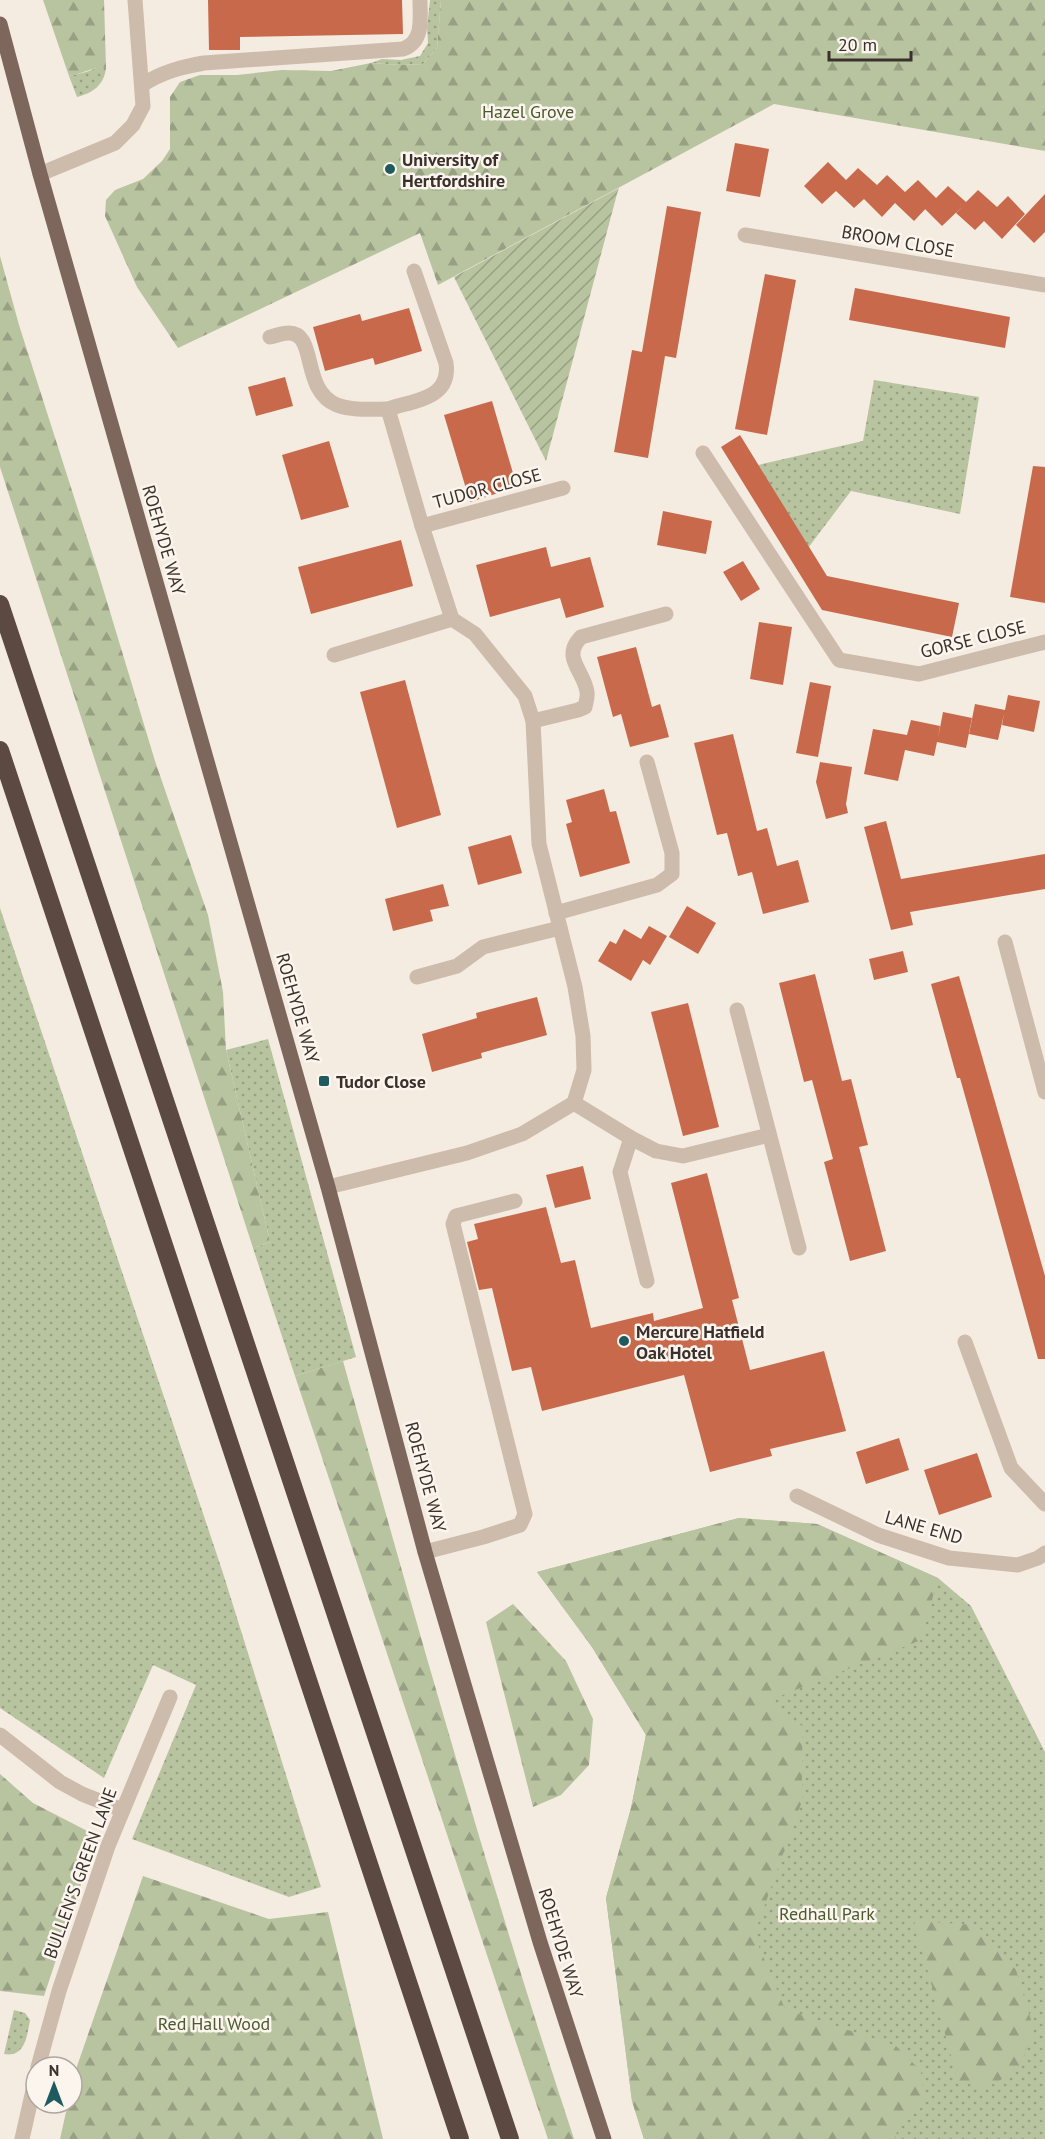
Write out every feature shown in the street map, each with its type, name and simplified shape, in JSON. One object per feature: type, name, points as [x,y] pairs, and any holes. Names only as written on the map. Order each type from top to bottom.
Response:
[{"type":"highway","points":[[0,604],[510,2139]]},
{"type":"highway","points":[[0,750],[460,2139]]},
{"type":"main road","name":"ROEHYDE WAY","points":[[0,24],[40,174],[328,1187],[425,1552],[540,1942],[604,2139]]},
{"type":"street","points":[[40,174],[115,143],[133,125],[143,106],[135,0]]},
{"type":"street","points":[[142,85],[158,75],[179,67],[204,63],[403,49],[411,46],[417,40],[420,0]]},
{"type":"street","name":"BROOM CLOSE","points":[[745,235],[1045,285]]},
{"type":"street","points":[[270,337],[288,333],[299,335],[306,345],[314,381],[320,394],[336,405],[354,409],[388,409],[435,394],[444,386],[447,375],[446,363],[414,271]]},
{"type":"street","name":"TUDOR CLOSE","points":[[388,409],[452,619]]},
{"type":"street","name":"GORSE CLOSE","points":[[703,453],[839,660],[919,674],[1045,642]]},
{"type":"street","name":"TUDOR CLOSE","points":[[422,526],[563,488]]},
{"type":"street","points":[[532,721],[578,710],[585,706],[587,690],[573,654],[574,645],[581,637],[666,614]]},
{"type":"street","points":[[328,1187],[467,1153],[522,1134],[574,1103],[584,1070],[583,1036],[575,987],[539,844],[532,721],[525,696],[475,634],[452,619],[334,655]]},
{"type":"street","points":[[417,977],[457,966],[483,947],[657,885],[672,874],[672,853],[647,762]]},
{"type":"street","points":[[1005,942],[1045,1092]]},
{"type":"street","points":[[737,1010],[799,1248]]},
{"type":"street","points":[[574,1103],[656,1151],[683,1156],[769,1135]]},
{"type":"street","points":[[631,1138],[620,1172],[647,1281]]},
{"type":"street","points":[[425,1552],[520,1525],[525,1514],[453,1224],[456,1216],[515,1200]]},
{"type":"street","points":[[965,1342],[1011,1468],[1045,1504]]},
{"type":"street","name":"LANE END","points":[[797,1496],[878,1535],[949,1558],[1018,1565],[1038,1558],[1045,1552]]},
{"type":"street","name":"BULLEN'S GREEN LANE","points":[[41,2055],[59,1991],[108,1846],[170,1697]]},
{"type":"street","points":[[0,1734],[60,1782],[82,1794],[122,1810]]},
{"type":"street","points":[[22,2139],[27,2115]]},
{"type":"green space","points":[[43,0],[104,0],[106,68],[92,69],[69,76]]},
{"type":"green space","points":[[430,0],[441,0],[437,48],[423,64],[371,63],[382,59],[401,60],[420,56],[428,43]]},
{"type":"green space","name":"Hazel Grove","points":[[441,0],[1045,0],[1045,151],[774,104],[438,285],[420,233],[178,348],[137,287],[105,216],[106,200],[115,190],[143,179],[162,161],[170,149],[170,97],[180,82],[200,75],[237,75],[282,70],[331,71],[371,63],[423,64],[437,48]]},
{"type":"green space","points":[[99,67],[106,68],[100,84],[93,91],[77,97],[69,76]]},
{"type":"green space","points":[[619,188],[617,194],[546,461],[454,277]]},
{"type":"green space","points":[[0,256],[19,325],[98,572],[155,761],[208,915],[223,992],[226,1050],[270,1242],[253,1248],[0,467]]},
{"type":"green space","points":[[874,380],[979,397],[960,514],[851,491],[808,548],[758,465],[863,441]]},
{"type":"green space","points":[[0,908],[222,1570],[321,1887],[289,1897],[132,1839],[196,1685],[153,1665],[104,1778],[0,1708]]},
{"type":"green space","points":[[268,1039],[356,1357],[295,1376],[253,1248],[270,1242],[226,1050]]},
{"type":"green space","points":[[343,1361],[483,1849],[574,2139],[548,2139],[295,1376]]},
{"type":"green space","name":"Redhall Park","points":[[739,1518],[817,1524],[938,1578],[971,1606],[1045,1752],[1045,2139],[644,2139],[632,2101],[606,1898],[631,1808],[646,1735],[592,1647],[537,1572]]},
{"type":"green space","points":[[739,1518],[817,1524],[938,1578],[921,1640],[770,1700],[802,1726],[802,1801],[754,1935],[785,2009],[896,2046],[921,2071],[924,2105],[898,2128],[895,2139],[644,2139],[632,2101],[606,1898],[631,1808],[646,1735],[592,1647],[537,1572]]},
{"type":"green space","points":[[513,1604],[566,1661],[593,1719],[589,1765],[561,1795],[533,1807],[486,1622]]},
{"type":"green space","points":[[0,1774],[33,1803],[97,1836],[44,1996],[0,1991]]},
{"type":"green space","name":"Red Hall Wood","points":[[143,1876],[269,1919],[328,1912],[383,2139],[60,2139],[65,2115],[84,2115],[84,2055],[81,2055]]},
{"type":"green space","points":[[914,1921],[977,1925],[1016,1970],[1034,2030],[1018,2070],[986,2088],[958,2081]]},
{"type":"green space","points":[[14,2010],[25,2013],[30,2020],[28,2033],[21,2049],[16,2053],[4,2054]]},
{"type":"building","points":[[208,0],[402,0],[403,34],[240,37],[240,50],[209,50]]},
{"type":"building","points":[[735,143],[769,149],[760,197],[726,191]]},
{"type":"building","points":[[828,162],[846,180],[858,168],[877,185],[887,175],[905,192],[918,180],[936,198],[948,186],[966,202],[978,190],[997,207],[1008,196],[1025,214],[1002,239],[984,221],[975,230],[956,213],[962,207],[942,226],[925,209],[914,221],[895,203],[882,217],[864,199],[854,208],[836,191],[822,204],[804,186]]},
{"type":"building","points":[[1045,194],[1045,232],[1034,243],[1016,225]]},
{"type":"building","points":[[667,206],[701,212],[676,358],[665,356],[648,458],[614,452],[632,350],[642,352]]},
{"type":"building","points":[[765,274],[796,280],[767,435],[735,429]]},
{"type":"building","points":[[855,288],[1010,317],[1005,348],[849,320]]},
{"type":"building","points":[[409,308],[422,351],[375,365],[373,358],[325,371],[313,327],[360,314],[362,321]]},
{"type":"building","points":[[285,377],[293,406],[256,416],[248,387]]},
{"type":"building","points":[[492,401],[517,487],[470,502],[444,415]]},
{"type":"building","points":[[740,435],[827,576],[959,603],[952,637],[822,610],[721,447]]},
{"type":"building","points":[[329,441],[349,507],[301,520],[282,455]]},
{"type":"building","points":[[1033,466],[1045,467],[1045,603],[1010,597]]},
{"type":"building","points":[[663,511],[712,521],[706,554],[657,545]]},
{"type":"building","points":[[401,540],[413,586],[311,614],[298,567]]},
{"type":"building","points":[[546,547],[551,567],[590,557],[604,607],[566,618],[560,598],[490,617],[476,565]]},
{"type":"building","points":[[743,561],[760,589],[741,601],[723,572]]},
{"type":"building","points":[[759,622],[792,627],[783,685],[750,679]]},
{"type":"building","points":[[636,647],[652,707],[660,704],[669,737],[630,747],[621,714],[613,717],[597,657]]},
{"type":"building","points":[[405,680],[441,815],[397,828],[360,692]]},
{"type":"building","points":[[810,682],[831,686],[818,757],[796,753]]},
{"type":"building","points":[[1008,695],[1040,701],[1034,732],[1002,725],[1004,714],[998,740],[969,734],[975,704],[1005,710]]},
{"type":"building","points":[[943,712],[972,718],[966,748],[937,742],[934,756],[905,750],[898,781],[864,774],[873,729],[907,735],[911,720],[940,726],[938,738]]},
{"type":"building","points":[[733,734],[757,831],[767,828],[777,866],[798,860],[809,902],[763,914],[752,872],[738,876],[727,833],[717,835],[694,743]]},
{"type":"building","points":[[820,762],[852,767],[846,804],[848,813],[826,819],[816,782]]},
{"type":"building","points":[[604,789],[610,812],[616,811],[630,863],[580,877],[566,824],[572,822],[566,800]]},
{"type":"building","points":[[886,821],[901,879],[1045,854],[1045,889],[910,912],[913,925],[891,930],[864,827]]},
{"type":"building","points":[[511,835],[522,873],[478,885],[468,847]]},
{"type":"building","points":[[443,884],[449,906],[430,910],[433,921],[393,931],[385,899]]},
{"type":"building","points":[[687,906],[716,923],[698,954],[669,937]]},
{"type":"building","points":[[649,926],[667,936],[650,965],[643,960],[631,981],[598,961],[610,941],[616,944],[624,929],[641,939]]},
{"type":"building","points":[[903,951],[908,972],[874,980],[869,959]]},
{"type":"building","points":[[815,974],[842,1081],[851,1079],[868,1145],[859,1147],[886,1251],[850,1261],[824,1162],[833,1159],[812,1080],[804,1082],[779,983]]},
{"type":"building","points":[[959,976],[1045,1276],[1045,1359],[1038,1359],[960,1078],[957,1078],[931,984]]},
{"type":"building","points":[[537,997],[547,1035],[481,1053],[482,1058],[432,1072],[422,1034],[477,1018],[476,1013]]},
{"type":"building","points":[[688,1003],[719,1127],[683,1136],[651,1012]]},
{"type":"building","points":[[583,1166],[591,1199],[555,1208],[546,1175]]},
{"type":"building","name":"Mercure Hatfield Oak Hotel","points":[[707,1173],[739,1298],[732,1300],[750,1370],[824,1351],[846,1431],[770,1449],[772,1456],[710,1472],[684,1375],[542,1411],[531,1367],[512,1371],[492,1288],[479,1290],[467,1242],[478,1239],[474,1224],[546,1207],[561,1263],[575,1260],[591,1328],[653,1313],[654,1321],[703,1308],[671,1183]]},
{"type":"building","points":[[899,1438],[909,1470],[866,1484],[856,1452]]},
{"type":"building","points":[[977,1453],[992,1497],[939,1515],[924,1470]]},
{"type":"place","name":"University of Hertfordshire","points":[[390,169]]},
{"type":"place","name":"Tudor Close","points":[[324,1081]]},
{"type":"place","name":"Mercure Hatfield Oak Hotel","points":[[624,1341]]}]
